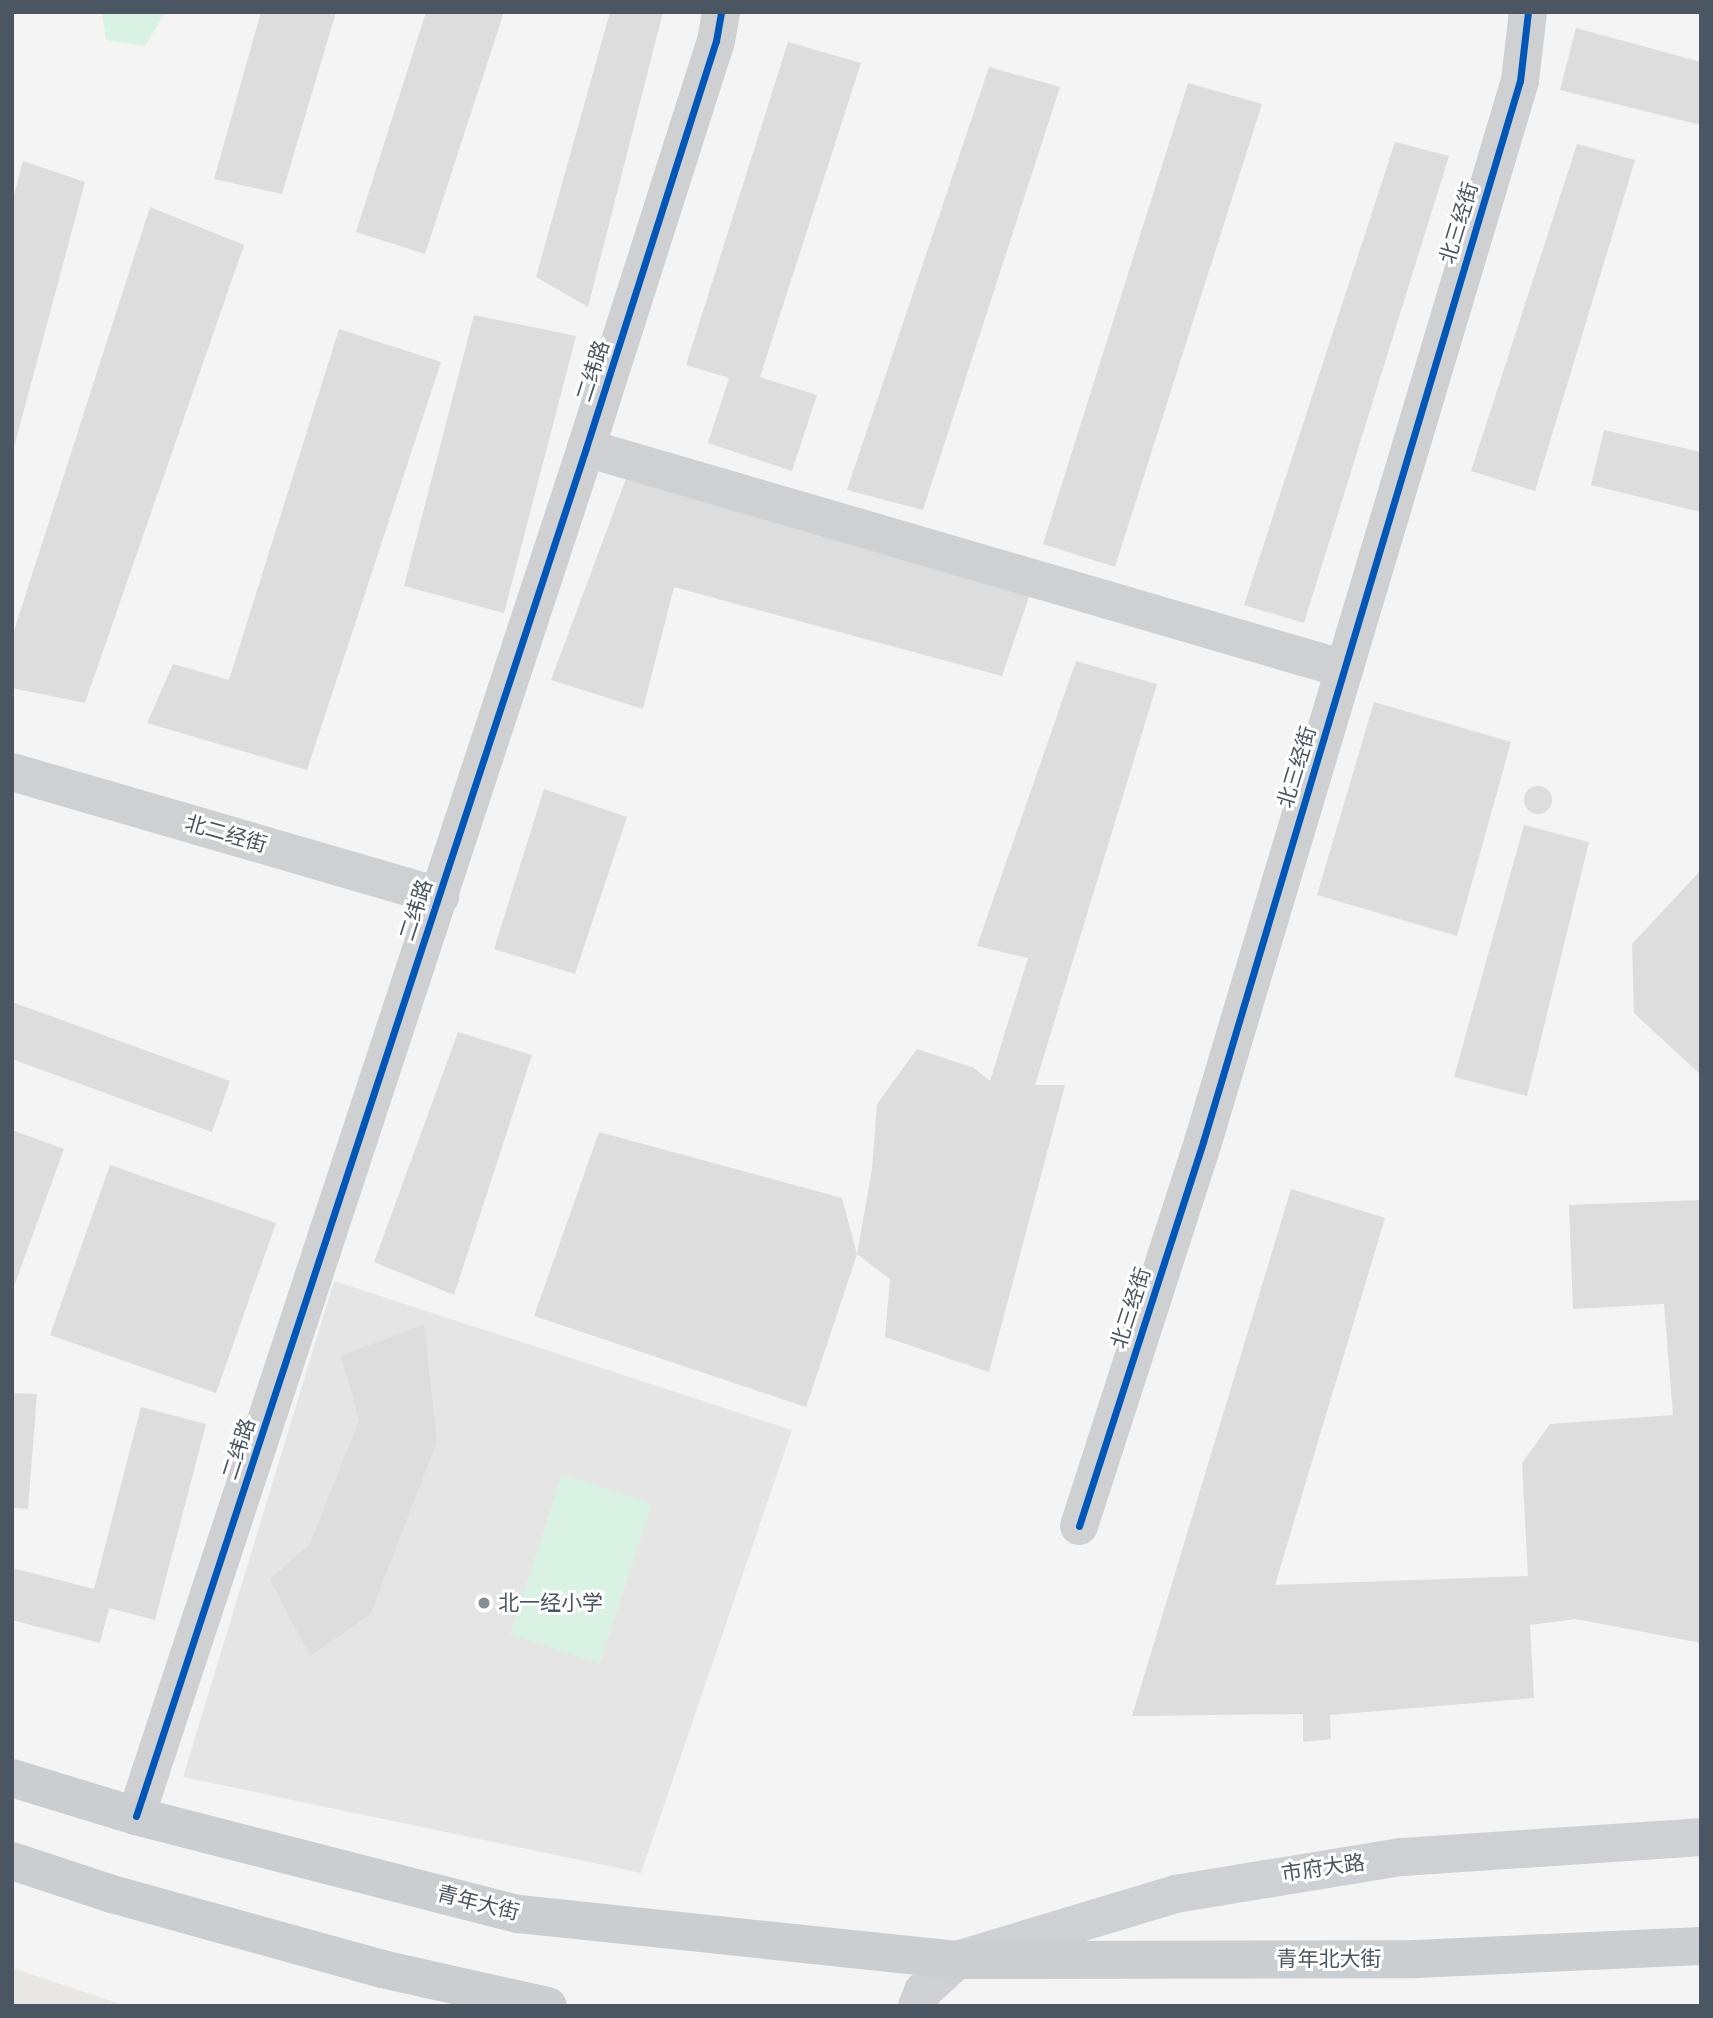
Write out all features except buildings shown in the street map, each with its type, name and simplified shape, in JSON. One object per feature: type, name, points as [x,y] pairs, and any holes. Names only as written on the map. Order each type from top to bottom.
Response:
[{"type":"main road","name":"青年大街","points":[[12,1778],[136,1816],[519,1914],[957,1960]]},
{"type":"main road","name":"市府大路","points":[[957,1960],[1175,1894],[1284,1874],[1402,1857],[1701,1838]]},
{"type":"main road","points":[[12,1861],[113,1894],[382,1969],[548,2006]]},
{"type":"main road","name":"青年北大街","points":[[957,1960],[1416,1959],[1701,1946]]},
{"type":"main road","points":[[917,2006],[923,1991],[957,1960]]},
{"type":"main road","points":[[382,1969],[460,2006]]},
{"type":"street","name":"二纬路","points":[[136,1816],[586,449],[712,55],[721,12]]},
{"type":"street","name":"北三经街","points":[[1079,1526],[1203,1142],[1520,80],[1528,12]]},
{"type":"street","points":[[586,449],[1344,669]]},
{"type":"street","name":"北二经街","points":[[12,772],[440,895]]},
{"type":"shaded area","name":"北一经小学","points":[[334,1281],[792,1430],[641,1873],[183,1777]]},
{"type":"shaded area","points":[[12,1968],[126,2006],[12,2006]]},
{"type":"green space","points":[[102,12],[166,12],[145,46],[106,40]]},
{"type":"green space","points":[[562,1474],[652,1504],[600,1664],[510,1634]]},
{"type":"cycle path","points":[[136,1816],[586,448],[716,41],[721,12]]},
{"type":"cycle path","points":[[1079,1526],[1203,1142],[1520,81],[1528,12]]},
{"type":"place","name":"北一经小学","points":[[484,1603]]}]
